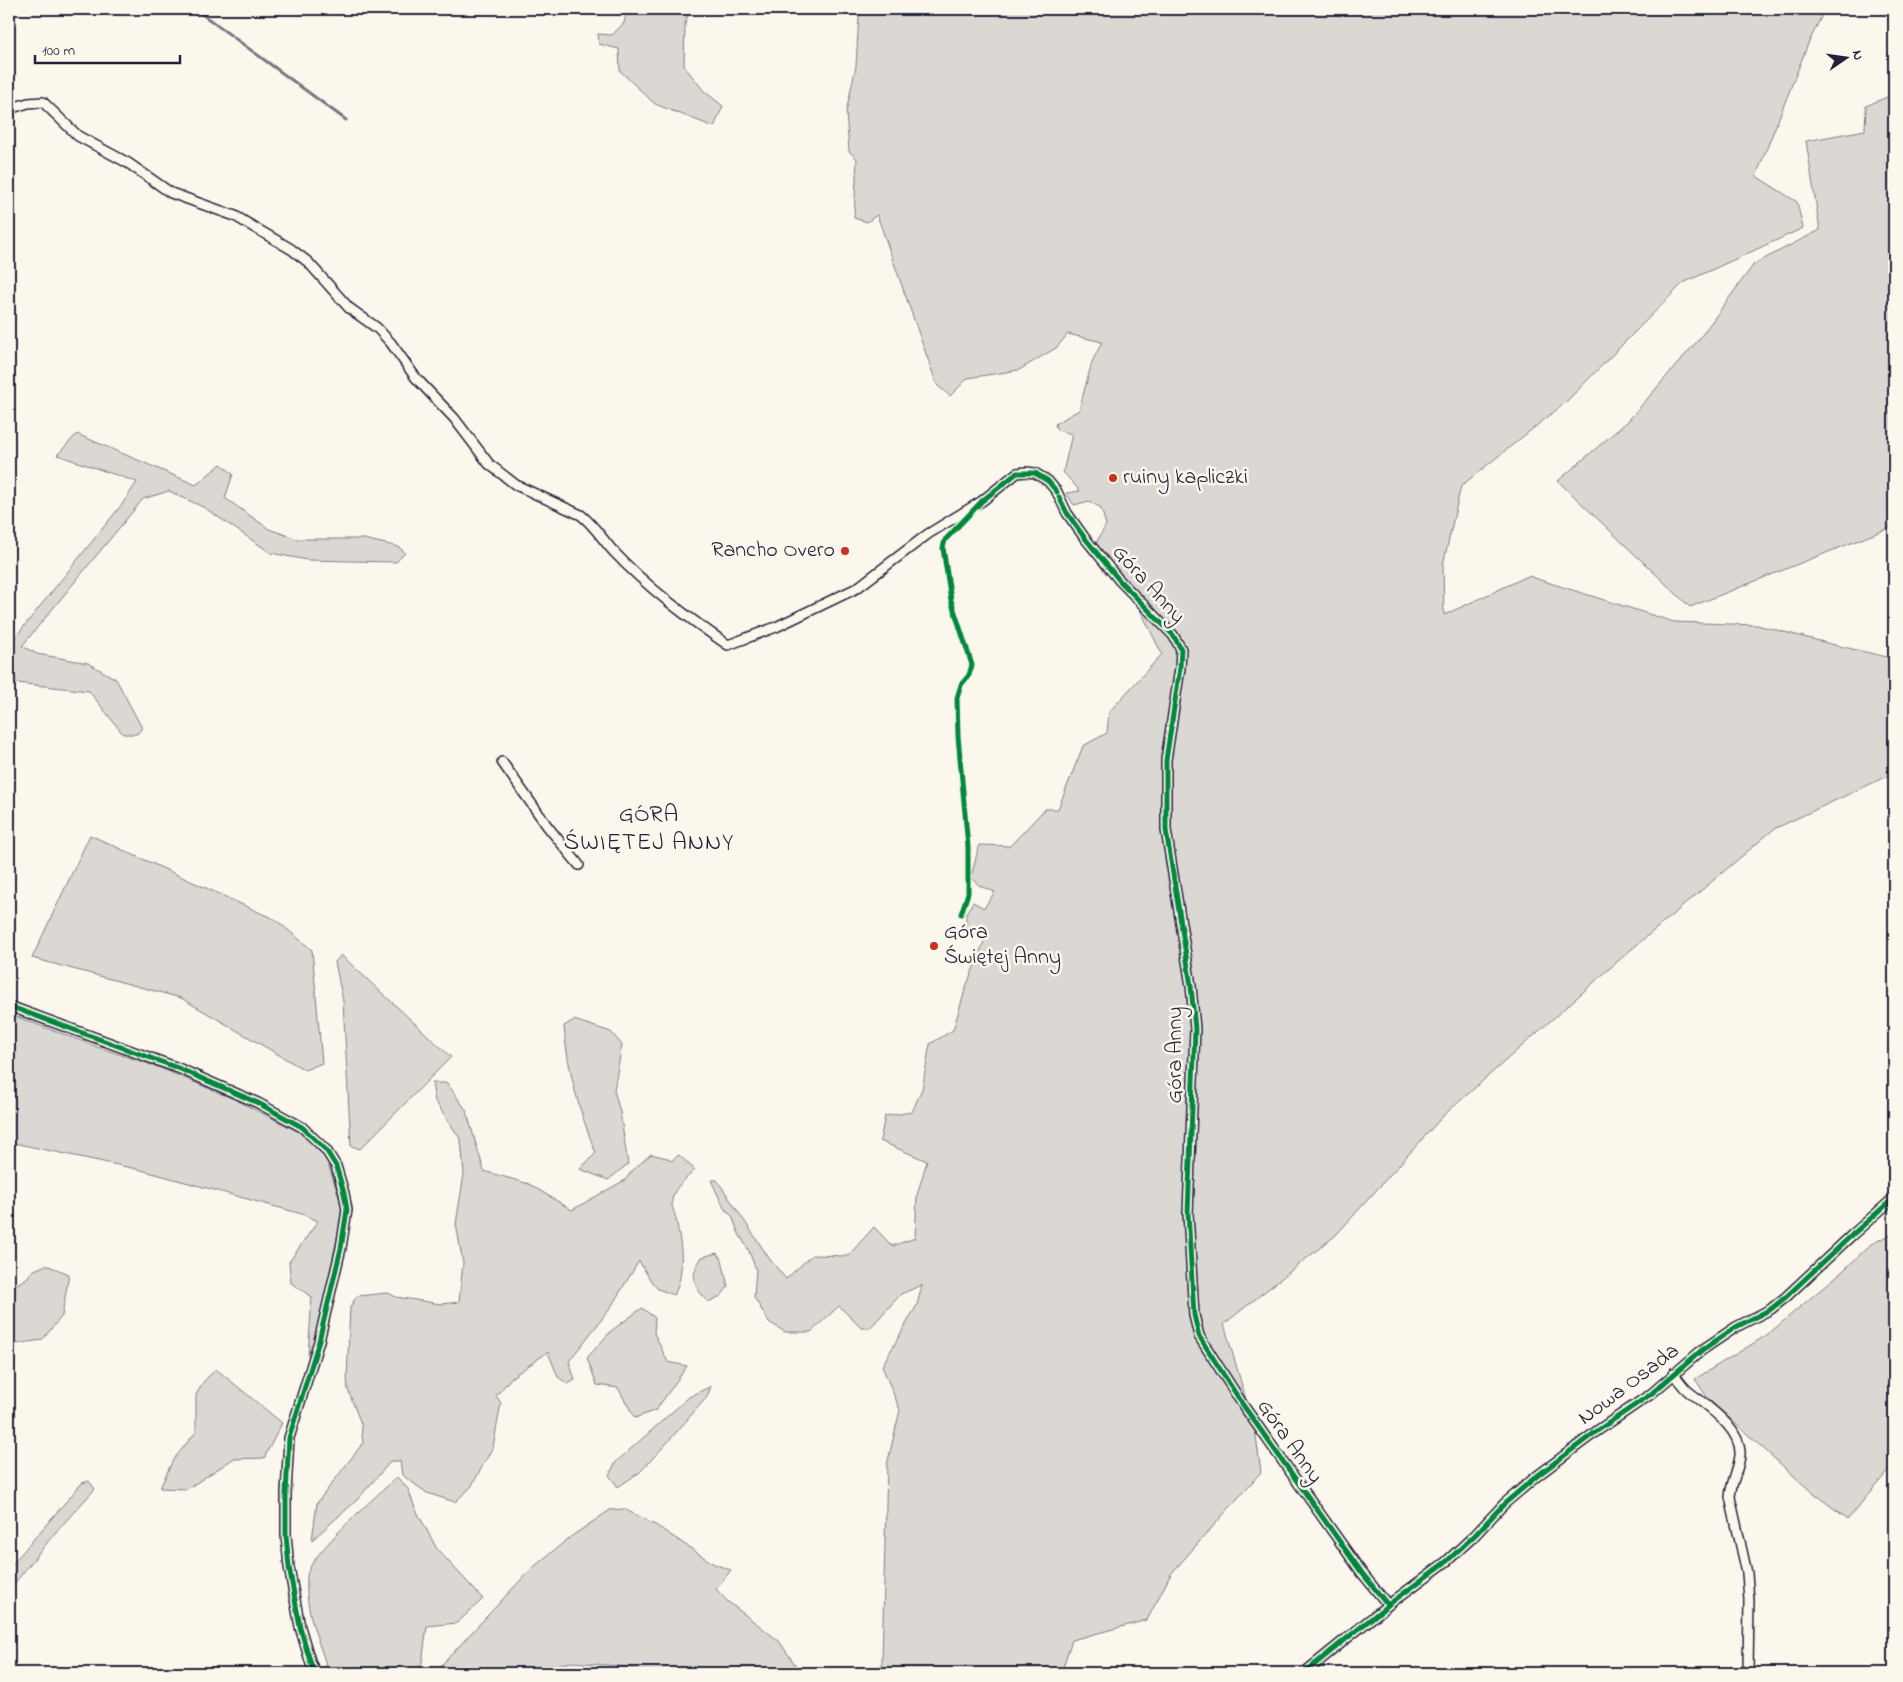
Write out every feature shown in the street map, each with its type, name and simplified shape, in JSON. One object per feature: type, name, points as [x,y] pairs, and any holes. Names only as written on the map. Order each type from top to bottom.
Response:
[{"type":"street","name":"Góra Anny","points":[[9,109],[28,103],[43,102],[78,136],[128,163],[171,193],[235,216],[297,253],[308,262],[349,308],[377,328],[391,343],[416,378],[454,418],[489,464],[516,485],[581,515],[589,521],[614,552],[660,596],[728,645],[776,627],[857,588],[928,534],[982,502],[1017,474],[1036,473],[1048,482],[1057,492],[1067,513],[1084,537],[1119,580],[1173,635],[1182,649],[1166,760],[1166,830],[1191,986],[1195,1029],[1188,1213],[1194,1315],[1199,1336],[1243,1405],[1362,1573],[1388,1605]]},
{"type":"street","points":[[502,762],[548,827],[579,865]]},
{"type":"street","points":[[9,1006],[178,1068],[258,1103],[302,1127],[326,1150],[336,1166],[347,1210],[341,1248],[319,1342],[289,1438],[286,1493],[286,1535],[289,1567],[300,1628],[311,1664],[316,1673]]},
{"type":"street","name":"Nowa Osada","points":[[1304,1673],[1388,1605],[1447,1561],[1504,1504],[1537,1476],[1651,1394],[1673,1373],[1702,1350],[1736,1327],[1771,1308],[1787,1296],[1894,1198]]},
{"type":"street","points":[[1673,1373],[1686,1390],[1706,1404],[1723,1420],[1736,1437],[1739,1446],[1738,1464],[1730,1497],[1747,1573],[1748,1673]]},
{"type":"shaded area","points":[[627,9],[690,9],[685,24],[684,66],[704,91],[723,106],[714,127],[655,104],[620,71],[619,49],[599,44],[598,34],[612,35],[624,23]]},
{"type":"shaded area","points":[[863,9],[1825,9],[1808,44],[1756,176],[1797,202],[1803,228],[1683,283],[1565,403],[1461,486],[1443,565],[1444,615],[1528,576],[1674,622],[1757,625],[1891,658],[1894,660],[1894,773],[1774,829],[1626,954],[1443,1116],[1336,1235],[1224,1324],[1255,1430],[1261,1472],[1171,1574],[1147,1620],[1072,1640],[1061,1673],[880,1673],[882,1661],[887,1465],[900,1410],[882,1366],[917,1305],[922,1285],[901,1294],[870,1328],[861,1328],[839,1306],[811,1332],[785,1332],[769,1322],[754,1297],[756,1270],[732,1216],[724,1208],[711,1180],[717,1180],[771,1261],[786,1279],[812,1255],[848,1256],[874,1227],[892,1246],[915,1238],[917,1195],[927,1161],[880,1141],[885,1116],[912,1112],[922,1089],[930,1044],[953,1030],[966,987],[985,939],[966,926],[966,913],[973,902],[984,908],[995,892],[980,886],[971,878],[979,845],[1010,846],[1045,809],[1058,809],[1083,746],[1107,733],[1109,712],[1162,654],[1138,606],[1096,543],[1106,525],[1101,508],[1089,501],[1074,505],[1066,493],[1080,491],[1063,472],[1072,434],[1057,430],[1055,424],[1079,410],[1092,362],[1102,342],[1068,334],[1056,348],[1019,370],[968,378],[950,396],[937,385],[877,215],[867,222],[854,218],[857,159],[849,151],[846,112],[856,66],[859,16]]},
{"type":"shaded area","points":[[1894,94],[1894,526],[1690,607],[1558,481],[1628,421],[1699,339],[1754,264],[1820,230],[1806,141],[1865,130],[1866,106]]},
{"type":"shaded area","points":[[77,434],[196,485],[221,464],[233,474],[225,498],[269,529],[297,539],[364,539],[399,547],[405,553],[396,562],[307,560],[271,553],[205,508],[169,491],[143,499],[22,646],[37,654],[88,663],[116,679],[142,728],[137,734],[123,734],[89,691],[17,683],[9,686],[9,642],[17,635],[123,503],[137,482],[57,455]]},
{"type":"shaded area","points":[[90,835],[276,920],[312,950],[322,1063],[305,1070],[181,998],[32,958]]},
{"type":"shaded area","points":[[341,955],[451,1057],[360,1149],[351,1146],[343,1001],[335,962]]},
{"type":"shaded area","points":[[9,1014],[100,1048],[158,1067],[236,1100],[301,1133],[326,1158],[342,1206],[338,1234],[312,1357],[308,1356],[312,1297],[291,1283],[289,1262],[318,1221],[302,1214],[141,1170],[9,1142]]},
{"type":"shaded area","points":[[574,1020],[611,1032],[622,1045],[614,1090],[620,1112],[628,1164],[608,1180],[580,1169],[596,1153],[580,1107],[568,1058],[564,1026]]},
{"type":"shaded area","points":[[432,1083],[447,1083],[466,1110],[484,1171],[529,1184],[572,1210],[625,1180],[651,1154],[667,1158],[671,1161],[679,1155],[695,1170],[678,1187],[672,1200],[681,1257],[678,1286],[674,1295],[658,1289],[639,1261],[609,1310],[569,1361],[575,1380],[568,1384],[558,1377],[548,1352],[512,1377],[496,1396],[501,1403],[493,1447],[471,1487],[455,1502],[427,1493],[402,1475],[400,1461],[391,1461],[357,1500],[312,1540],[317,1503],[363,1443],[361,1424],[348,1390],[350,1307],[357,1296],[388,1293],[396,1297],[441,1304],[459,1302],[463,1263],[456,1224],[464,1174],[461,1140],[435,1101]]},
{"type":"shaded area","points":[[1894,1233],[1894,1464],[1848,1519],[1813,1493],[1709,1400],[1695,1379],[1767,1335],[1845,1269],[1871,1244]]},
{"type":"shaded area","points":[[717,1253],[722,1260],[728,1287],[721,1296],[708,1302],[696,1285],[694,1275],[702,1257]]},
{"type":"shaded area","points":[[46,1265],[69,1274],[62,1316],[42,1340],[9,1345],[9,1289],[27,1278],[32,1271]]},
{"type":"shaded area","points":[[642,1308],[655,1318],[654,1333],[668,1362],[687,1366],[656,1410],[635,1418],[618,1388],[597,1385],[587,1358],[611,1331]]},
{"type":"shaded area","points":[[216,1369],[282,1423],[264,1458],[233,1459],[187,1489],[160,1488],[173,1460],[196,1432],[196,1395],[204,1381]]},
{"type":"shaded area","points":[[711,1386],[707,1397],[666,1444],[640,1472],[618,1487],[609,1475],[616,1462],[689,1397]]},
{"type":"shaded area","points":[[397,1477],[408,1489],[415,1508],[437,1549],[483,1599],[457,1623],[427,1626],[422,1663],[414,1673],[329,1673],[310,1613],[307,1576],[319,1554],[332,1539]]},
{"type":"shaded area","points":[[89,1481],[95,1489],[55,1533],[9,1590],[9,1568],[82,1483]]},
{"type":"shaded area","points":[[624,1509],[657,1526],[714,1564],[731,1570],[716,1589],[727,1601],[779,1641],[796,1666],[795,1673],[640,1673],[629,1667],[573,1662],[507,1673],[434,1673],[530,1570],[569,1538],[610,1510]]},
{"type":"waterway","points":[[195,9],[346,120]]},
{"type":"cycle path","points":[[961,914],[968,893],[968,847],[958,736],[957,698],[961,685],[969,675],[972,665],[951,600],[943,548],[945,540],[982,501],[1017,473],[1035,473],[1048,481],[1057,492]]},
{"type":"cycle path","points":[[1059,497],[1067,513],[1084,537],[1119,580],[1173,635],[1181,649],[1180,668],[1166,760],[1166,830],[1191,986],[1195,1029],[1188,1213],[1194,1315],[1199,1336],[1243,1405],[1362,1573],[1388,1605]]},
{"type":"cycle path","points":[[9,1006],[178,1068],[258,1103],[302,1127],[326,1150],[336,1166],[347,1210],[341,1248],[319,1341],[289,1438],[286,1493],[286,1535],[289,1567],[300,1627],[311,1664],[316,1673]]},
{"type":"cycle path","points":[[1304,1673],[1388,1605],[1447,1561],[1504,1504],[1537,1476],[1651,1394],[1702,1350],[1736,1327],[1771,1309],[1894,1198]]},
{"type":"place","name":"ruiny kapliczki","points":[[1113,478]]},
{"type":"place","name":"Rancho Overo","points":[[845,551]]},
{"type":"place","name":"Góra Świętej Anny","points":[[934,946]]},
{"type":"district","name":"GÓRA ŚWIĘTEJ ANNY","points":[[649,829]]}]
